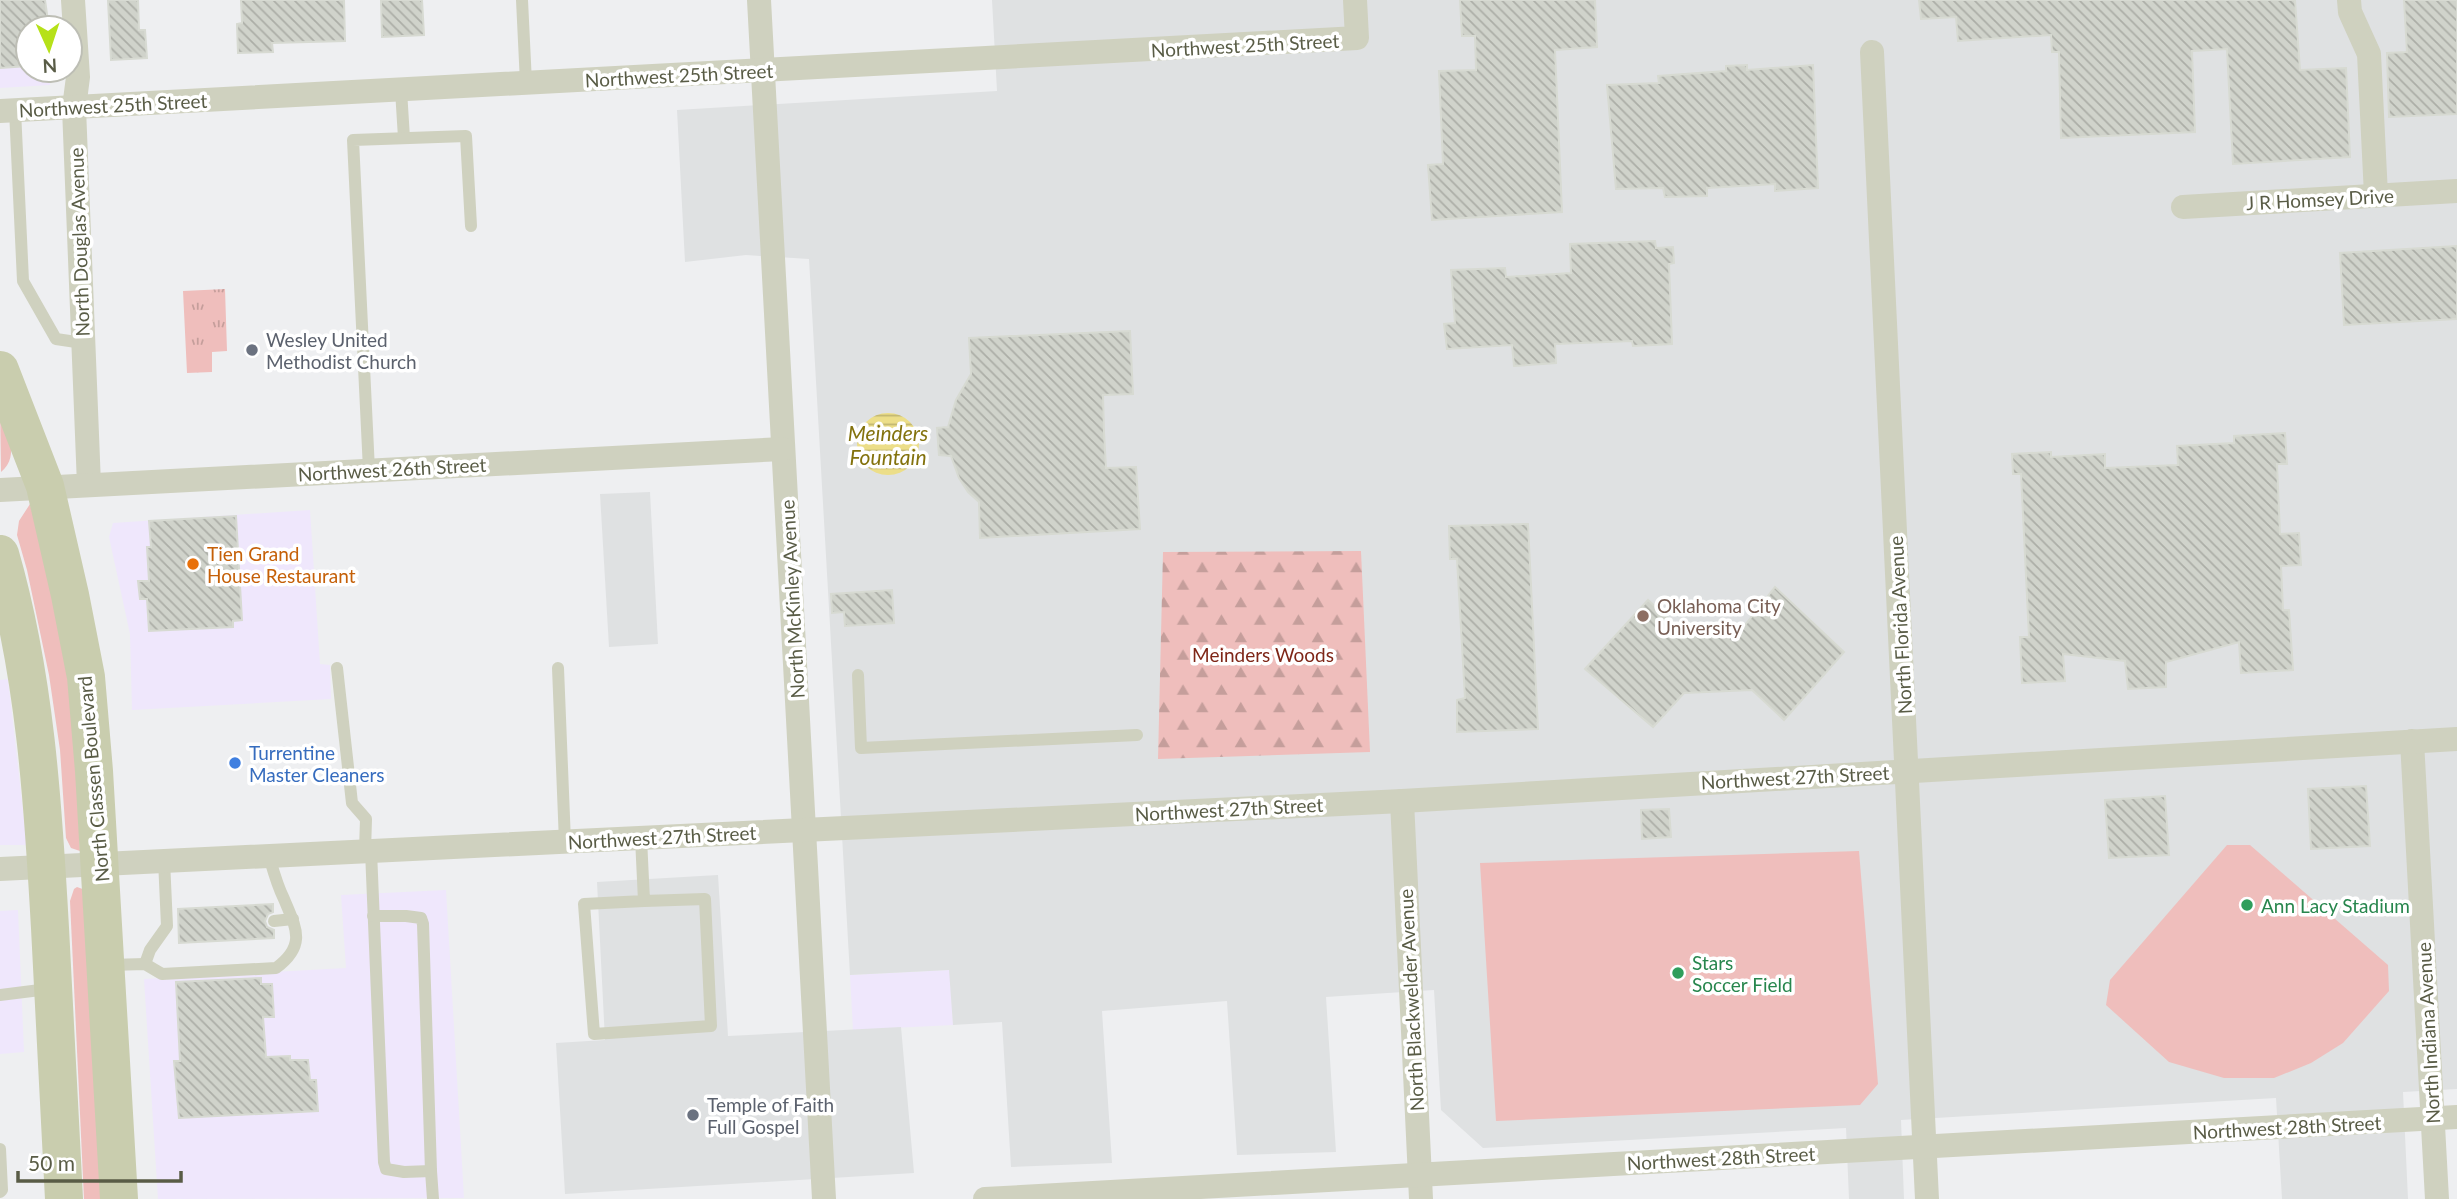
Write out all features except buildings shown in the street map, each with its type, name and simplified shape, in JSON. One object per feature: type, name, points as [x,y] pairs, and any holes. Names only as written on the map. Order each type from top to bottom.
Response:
[{"type":"main road","name":"North Classen Boulevard","points":[[0,370],[45,486],[86,677],[100,864],[119,1199]]},
{"type":"main road","points":[[0,554],[23,652],[32,712],[47,866],[64,1199]]},
{"type":"street","name":"North Douglas Avenue","points":[[74,0],[78,77],[74,108],[89,485]]},
{"type":"street","name":"North McKinley Avenue","points":[[759,0],[824,1199]]},
{"type":"street","name":"Northwest 25th Street","points":[[7,111],[1357,38],[1355,0]]},
{"type":"street","points":[[2349,0],[2350,12],[2369,54],[2376,195]]},
{"type":"street","name":"North Florida Avenue","points":[[1872,52],[1927,1199]]},
{"type":"street","name":"J R Homsey Drive","points":[[2183,207],[2457,191]]},
{"type":"street","name":"Northwest 26th Street","points":[[0,490],[783,449]]},
{"type":"street","name":"Northwest 27th Street","points":[[0,869],[1402,801],[2457,739]]},
{"type":"street","name":"North Indiana Avenue","points":[[2412,741],[2445,1118],[2437,1199]]},
{"type":"street","name":"North Blackwelder Avenue","points":[[1402,801],[1420,1187]]},
{"type":"street","name":"Northwest 28th Street","points":[[985,1199],[1420,1187],[1925,1147],[2445,1118]]},
{"type":"lane","points":[[522,0],[526,83]]},
{"type":"lane","points":[[401,90],[404,138]]},
{"type":"lane","points":[[7,111],[23,281],[55,339],[83,344]]},
{"type":"lane","points":[[369,470],[352,141],[466,136],[471,226]]},
{"type":"lane","points":[[337,668],[352,803],[366,819],[373,916],[383,1162],[386,1169],[392,1171],[431,1171]]},
{"type":"lane","points":[[558,668],[565,842]]},
{"type":"lane","points":[[858,675],[861,748],[1137,735]]},
{"type":"lane","points":[[641,838],[644,901]]},
{"type":"lane","points":[[106,965],[145,964],[162,974],[276,968],[292,952],[297,934],[269,856]]},
{"type":"lane","points":[[145,964],[150,950],[173,925],[164,860]]},
{"type":"lane","points":[[705,899],[711,1026],[593,1034],[584,904],[644,901],[705,899]]},
{"type":"lane","points":[[373,916],[421,918],[423,924],[433,1199]]},
{"type":"lane","points":[[274,921],[293,919]]},
{"type":"lane","points":[[0,995],[53,988]]},
{"type":"lane","points":[[0,1149],[0,1192]]},
{"type":"shaded area","points":[[0,0],[14,14],[14,84],[50,85],[0,88]]},
{"type":"shaded area","name":"Oklahoma City University","points":[[992,0],[2457,0],[2457,1089],[2403,1092],[2408,1199],[2282,1199],[2276,1098],[1901,1120],[1904,1199],[1849,1199],[1846,1128],[1483,1148],[1441,1110],[1434,990],[1326,997],[1336,1152],[1237,1155],[1227,1001],[1102,1011],[1112,1163],[1011,1167],[1002,1022],[953,1025],[949,970],[850,975],[809,259],[746,255],[685,262],[677,110],[997,91]]},
{"type":"shaded area","points":[[650,492],[658,644],[609,647],[600,494]]},
{"type":"shaded area","points":[[310,510],[320,664],[330,665],[331,699],[132,710],[130,634],[109,537],[113,523]]},
{"type":"shaded area","points":[[8,679],[27,845],[0,845],[0,680]]},
{"type":"shaded area","points":[[718,875],[728,1036],[901,1027],[914,1173],[565,1194],[556,1043],[605,1040],[597,882]]},
{"type":"shaded area","points":[[446,890],[464,1198],[158,1199],[144,979],[346,968],[341,895]]},
{"type":"shaded area","points":[[18,910],[24,1052],[0,1054],[0,911]]},
{"type":"shaded area","points":[[950,970],[953,1025],[853,1030],[850,975]]},
{"type":"green space","points":[[225,289],[227,351],[212,352],[212,372],[187,373],[183,291]]},
{"type":"green space","points":[[0,403],[11,449],[7,465],[1,472]]},
{"type":"green space","points":[[30,504],[71,655],[80,851],[71,848],[66,838],[60,750],[49,675],[17,535],[19,521]]},
{"type":"green space","name":"Meinders Woods","points":[[1361,551],[1370,752],[1158,759],[1163,552]]},
{"type":"green space","name":"Ann Lacy Stadium","points":[[2227,845],[2250,845],[2388,965],[2389,991],[2343,1043],[2311,1063],[2274,1078],[2224,1078],[2169,1062],[2106,1005],[2110,980]]},
{"type":"green space","name":"Stars Soccer Field","points":[[1859,851],[1878,1084],[1860,1105],[1496,1121],[1480,863]]},
{"type":"green space","points":[[77,887],[88,891],[106,1199],[84,1199],[70,901]]},
{"type":"water","name":"Meinders Fountain","points":[[882,413],[894,413],[910,422],[917,432],[917,456],[910,466],[894,475],[882,475],[871,470],[862,461],[857,450],[857,438],[862,427],[871,418]]},
{"type":"place","name":"Wesley United Methodist Church","points":[[252,350]]},
{"type":"place","name":"Tien Grand House Restaurant","points":[[193,564]]},
{"type":"place","name":"Oklahoma City University","points":[[1643,616]]},
{"type":"place","name":"Turrentine Master Cleaners","points":[[235,763]]},
{"type":"place","name":"Ann Lacy Stadium","points":[[2247,905]]},
{"type":"place","name":"Stars Soccer Field","points":[[1678,973]]},
{"type":"place","name":"Temple of Faith Full Gospel","points":[[693,1115]]}]
